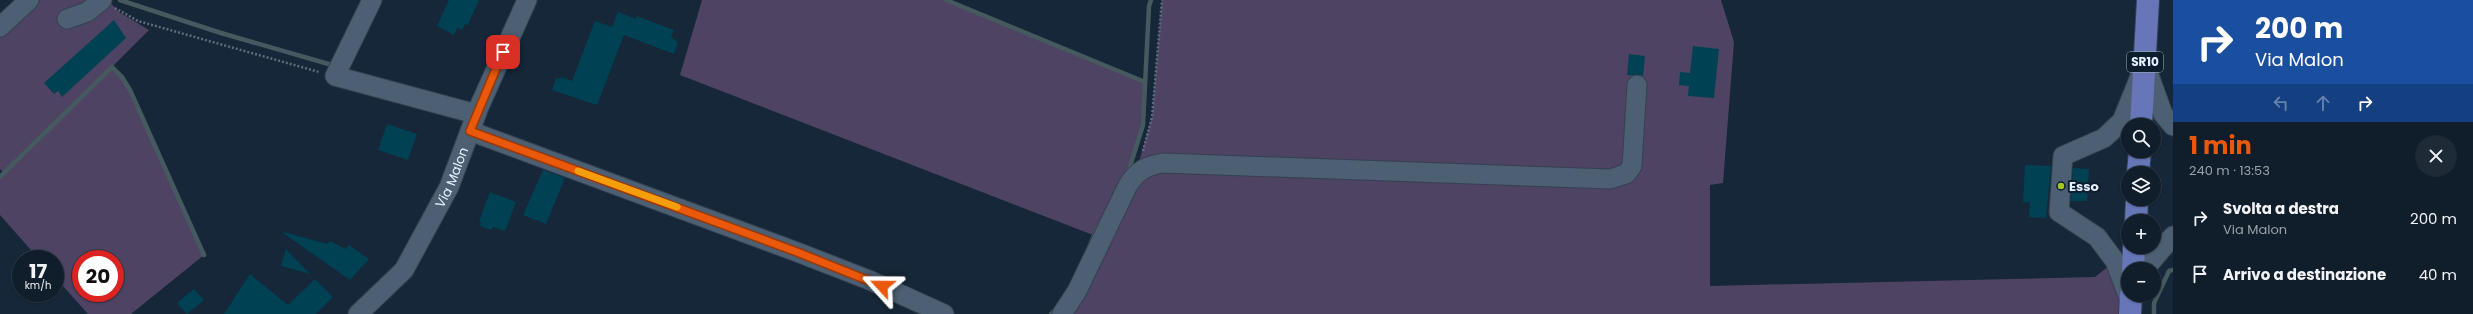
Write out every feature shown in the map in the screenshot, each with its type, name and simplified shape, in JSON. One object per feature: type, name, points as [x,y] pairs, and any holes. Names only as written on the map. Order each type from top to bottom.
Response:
[{"type":"main road","name":"SR10","points":[[2141,118],[2148,0]]},
{"type":"street","points":[[0,27],[29,0]]},
{"type":"street","points":[[372,0],[335,76],[473,122],[869,280],[944,314]]},
{"type":"street","name":"Via Malon","points":[[358,314],[404,270],[449,187],[473,122],[527,0]]},
{"type":"street","points":[[68,20],[106,2]]},
{"type":"street","points":[[2145,64],[2163,114],[2173,126]]},
{"type":"street","points":[[2121,275],[2115,261],[2097,237],[2059,212],[2063,156],[2104,138],[2122,121],[2145,64]]},
{"type":"street","points":[[1062,314],[1077,291],[1118,205],[1136,172],[1147,166],[1163,163],[1610,179],[1626,174],[1632,166],[1637,85]]},
{"type":"street","points":[[2151,262],[2173,236]]},
{"type":"path","points":[[1136,172],[1152,118],[1162,0]]},
{"type":"path","points":[[106,2],[119,12],[138,21],[335,76]]},
{"type":"shaded area","points":[[25,0],[108,0],[119,12],[149,30],[112,67],[122,77],[130,90],[204,255],[131,314],[88,314],[77,302],[124,302],[124,250],[72,250],[72,296],[64,287],[64,250],[31,250],[0,215],[0,177],[4,174],[0,169],[0,23]]},
{"type":"shaded area","points":[[702,0],[946,0],[1145,82],[1143,125],[1128,174],[1093,235],[680,75]]},
{"type":"shaded area","points":[[1162,0],[1721,0],[1734,42],[1723,183],[1710,185],[1710,286],[2095,277],[2115,261],[2121,282],[2121,302],[2127,302],[2130,314],[1069,314],[1136,172],[1152,117]]},
{"type":"building","points":[[449,0],[479,0],[468,25],[465,24],[462,30],[457,28],[454,35],[437,26]]},
{"type":"building","points":[[618,12],[636,19],[637,16],[674,30],[671,37],[678,42],[674,54],[624,35],[597,105],[552,90],[556,78],[560,79],[561,77],[572,81],[595,21],[612,27]]},
{"type":"building","points":[[114,20],[126,38],[62,97],[58,91],[54,94],[44,83]]},
{"type":"building","points":[[1693,46],[1719,49],[1714,98],[1688,96],[1689,86],[1679,85],[1680,72],[1690,73]]},
{"type":"building","points":[[1629,54],[1645,56],[1643,76],[1627,75]]},
{"type":"building","points":[[387,124],[417,134],[408,160],[378,150]]},
{"type":"building","points":[[2025,165],[2051,166],[2046,218],[2029,217],[2030,202],[2023,202]]},
{"type":"building","points":[[2073,168],[2089,169],[2087,201],[2071,201]]},
{"type":"building","points":[[543,170],[565,178],[546,224],[523,215]]},
{"type":"building","points":[[490,192],[516,202],[505,231],[493,227],[491,230],[480,226],[481,222],[479,221]]},
{"type":"building","points":[[284,232],[327,244],[330,241],[346,249],[349,245],[369,259],[350,280],[283,233]]},
{"type":"building","points":[[286,249],[310,274],[281,266]]},
{"type":"building","points":[[250,274],[288,305],[315,279],[333,297],[316,314],[224,314]]},
{"type":"building","points":[[194,289],[204,300],[187,314],[177,303]]},
{"type":"waterway","points":[[120,0],[221,33],[332,65]]},
{"type":"waterway","points":[[946,0],[1145,82]]},
{"type":"waterway","points":[[1128,173],[1143,125],[1149,6],[1151,0]]},
{"type":"waterway","points":[[0,177],[112,67],[122,77],[130,90],[204,255]]},
{"type":"waterway","points":[[1091,242],[1098,227]]},
{"type":"waterway","points":[[2154,314],[2154,303],[2169,271],[2173,270]]},
{"type":"waterway","points":[[1051,314],[1057,308]]},
{"type":"slow traffic","points":[[578,171],[677,207]]},
{"type":"place","name":"Esso","points":[[2061,186]]},
{"type":"route","points":[[503,52],[470,131],[686,210],[882,286]]}]
